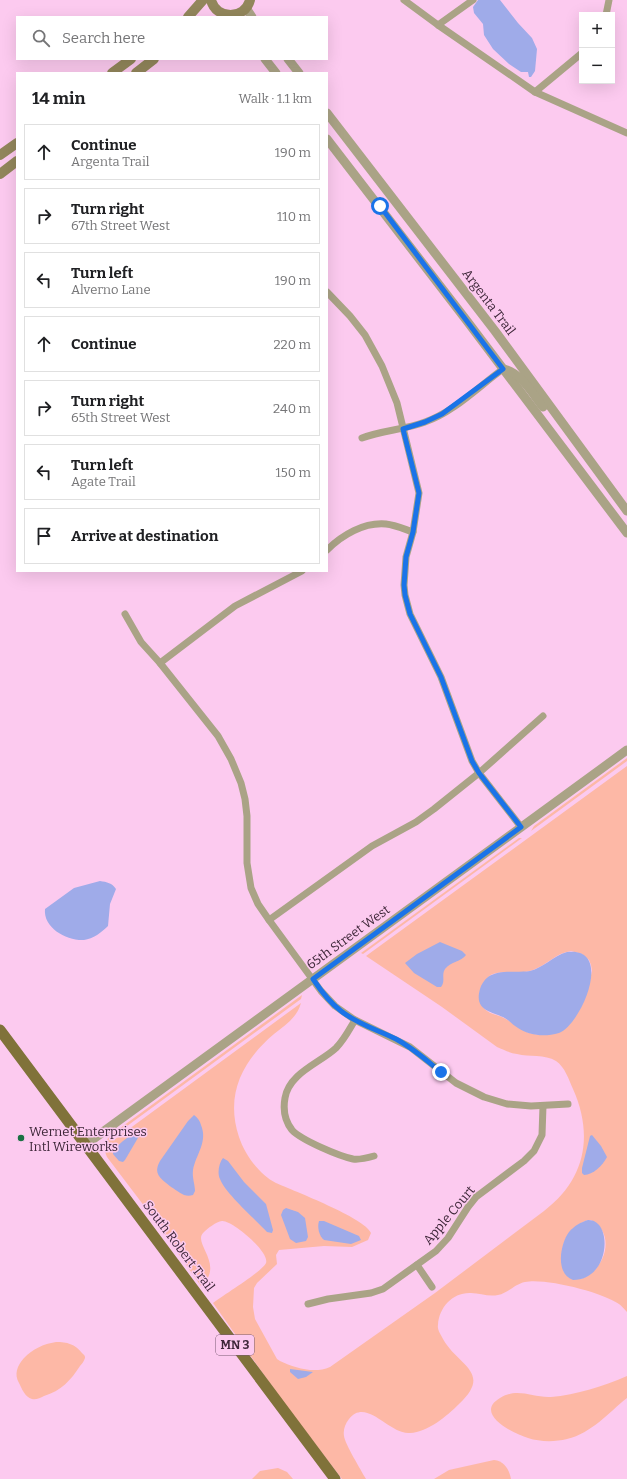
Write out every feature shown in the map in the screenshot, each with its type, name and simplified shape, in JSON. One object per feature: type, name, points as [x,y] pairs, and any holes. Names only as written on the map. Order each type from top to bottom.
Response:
[{"type":"main road","points":[[189,16],[203,0]]},
{"type":"main road","points":[[211,0],[216,10],[225,16],[241,13],[249,3]]},
{"type":"main road","points":[[113,72],[130,60]]},
{"type":"main road","points":[[137,72],[153,60]]},
{"type":"main road","points":[[0,155],[16,144]]},
{"type":"main road","points":[[0,174],[16,162]]},
{"type":"main road","name":"South Robert Trail","points":[[0,1030],[335,1479]]},
{"type":"street","points":[[404,0],[535,92],[627,133]]},
{"type":"street","points":[[438,25],[473,0]]},
{"type":"street","points":[[607,12],[609,0]]},
{"type":"street","points":[[249,3],[252,16]]},
{"type":"street","points":[[535,92],[579,55]]},
{"type":"street","points":[[266,60],[275,72]]},
{"type":"street","points":[[289,60],[298,72]]},
{"type":"street","name":"Argenta Trail","points":[[328,114],[491,325],[627,511]]},
{"type":"street","points":[[328,140],[627,532]]},
{"type":"street","points":[[328,293],[359,327],[375,352],[393,392],[403,429],[419,493],[413,532],[406,557],[404,585],[414,626],[441,677],[472,761],[479,773],[521,827]]},
{"type":"street","points":[[362,438],[386,430],[403,429],[425,422],[442,414],[503,369],[510,370],[518,376],[562,432],[579,446]]},
{"type":"street","points":[[328,549],[341,537],[350,532],[370,526],[385,524],[413,532]]},
{"type":"street","points":[[160,663],[235,606],[259,592],[274,587],[300,572]]},
{"type":"street","points":[[125,614],[141,642],[160,663],[218,736],[236,770],[245,799],[247,816],[247,863],[250,883],[256,900],[269,920],[332,1004],[355,1020],[405,1044],[419,1053],[445,1076],[478,1095],[512,1105],[543,1106],[568,1104]]},
{"type":"street","points":[[269,920],[372,846],[416,822],[434,809],[479,773],[543,716]]},
{"type":"street","name":"65th Street West","points":[[85,1145],[627,750]]},
{"type":"street","points":[[355,1020],[338,1046],[293,1082],[285,1095],[284,1112],[287,1122],[292,1130],[305,1140],[352,1159],[363,1159],[374,1156]]},
{"type":"street","name":"Apple Court","points":[[308,1304],[328,1298],[377,1291],[391,1284],[443,1244],[476,1197],[534,1152],[542,1135],[543,1106]]},
{"type":"street","points":[[416,1265],[432,1287]]},
{"type":"shaded area","points":[[627,758],[627,761],[531,831],[534,826]]},
{"type":"shaded area","points":[[627,766],[627,1312],[611,1299],[573,1287],[546,1282],[525,1282],[498,1295],[491,1296],[464,1293],[458,1295],[448,1302],[441,1312],[438,1329],[449,1348],[464,1363],[473,1376],[473,1384],[469,1393],[443,1418],[430,1427],[417,1432],[402,1432],[394,1429],[371,1414],[363,1412],[356,1413],[346,1423],[344,1436],[350,1451],[366,1479],[342,1479],[284,1403],[213,1303],[263,1267],[266,1263],[266,1258],[262,1252],[249,1238],[234,1226],[222,1221],[215,1224],[206,1230],[201,1237],[210,1262],[210,1270],[208,1278],[201,1286],[151,1215],[107,1157],[105,1148],[107,1139],[112,1134],[302,995],[301,999],[112,1137],[114,1140],[301,1003],[294,1017],[263,1044],[245,1067],[235,1093],[235,1122],[239,1137],[245,1151],[264,1175],[276,1183],[312,1198],[356,1220],[366,1227],[371,1233],[368,1240],[352,1247],[324,1246],[279,1250],[276,1255],[277,1264],[257,1283],[254,1288],[253,1307],[255,1319],[277,1359],[298,1368],[318,1370],[330,1367],[435,1293],[558,1199],[569,1185],[577,1171],[582,1156],[584,1140],[583,1124],[573,1089],[564,1070],[556,1061],[542,1056],[514,1054],[497,1047],[442,1007],[366,956]],"holes":[[[571,951],[582,954],[589,960],[592,971],[588,988],[546,1035],[538,1035],[527,1032],[503,1017],[489,1012],[482,1006],[479,993],[487,978],[491,975],[503,972],[523,972],[533,970],[561,954]],[[591,1220],[599,1226],[604,1234],[606,1242],[605,1251],[602,1260],[596,1268],[581,1279],[564,1272],[562,1259],[563,1246],[572,1230],[583,1222]]]},
{"type":"shaded area","points":[[519,838],[522,838],[363,954],[361,953]]},
{"type":"shaded area","points":[[64,1342],[74,1346],[84,1355],[85,1358],[73,1376],[56,1391],[38,1399],[30,1398],[24,1392],[17,1380],[18,1367],[24,1358],[31,1352],[47,1344]]},
{"type":"shaded area","points":[[627,1376],[627,1398],[592,1427],[567,1439],[558,1441],[542,1441],[522,1436],[506,1428],[493,1417],[491,1410],[493,1404],[500,1398],[513,1393],[544,1397],[560,1396],[590,1390]]},
{"type":"shaded area","points":[[494,1460],[501,1462],[506,1466],[511,1479],[434,1479],[449,1470]]},
{"type":"shaded area","points":[[278,1468],[287,1472],[293,1479],[252,1479],[260,1471]]},
{"type":"water","points":[[478,0],[500,0],[532,38],[537,49],[535,71],[531,77],[529,77],[528,72],[521,72],[509,64],[493,49],[484,35],[483,24],[474,13],[473,7]]},
{"type":"water","points":[[100,881],[113,885],[116,889],[110,904],[108,926],[97,935],[84,940],[70,938],[57,932],[48,922],[45,916],[45,909],[74,888]]},
{"type":"water","points":[[440,942],[462,951],[466,955],[447,966],[443,974],[442,985],[441,987],[437,987],[414,973],[405,963],[417,954]]},
{"type":"water","points":[[567,952],[581,953],[589,961],[591,973],[589,987],[584,1002],[568,1027],[559,1033],[543,1035],[528,1033],[518,1028],[505,1018],[484,1009],[481,1006],[479,1001],[480,989],[488,977],[503,972],[530,971]]},
{"type":"water","points":[[194,1115],[200,1122],[203,1137],[201,1148],[193,1170],[195,1191],[193,1195],[187,1196],[174,1189],[159,1177],[157,1169],[160,1161],[188,1121]]},
{"type":"water","points":[[141,1128],[142,1131],[125,1160],[123,1162],[119,1161],[113,1154],[113,1150]]},
{"type":"water","points":[[592,1135],[601,1146],[607,1157],[597,1169],[587,1175],[584,1175],[582,1173],[582,1168],[590,1136]]},
{"type":"water","points":[[223,1158],[228,1161],[244,1182],[266,1204],[273,1230],[272,1233],[267,1232],[234,1199],[223,1185],[219,1177],[219,1168]]},
{"type":"water","points":[[286,1208],[298,1212],[305,1218],[308,1237],[306,1241],[296,1243],[290,1239],[281,1215],[283,1210]]},
{"type":"water","points":[[588,1220],[596,1222],[602,1229],[604,1250],[601,1261],[595,1270],[586,1277],[573,1280],[567,1277],[561,1265],[563,1244],[571,1230],[578,1224]]},
{"type":"water","points":[[319,1221],[324,1221],[359,1236],[361,1240],[351,1244],[324,1240],[319,1231]]},
{"type":"water","points":[[290,1369],[313,1372],[306,1377],[298,1379],[290,1372]]},
{"type":"place","name":"Wernet Enterprises Intl Wireworks","points":[[21,1138]]},
{"type":"route","points":[[380,206],[503,369],[451,409],[425,422],[403,429],[419,493],[416,520],[406,557],[404,585],[405,595],[414,626],[432,657],[441,677],[472,761],[479,773],[521,827],[313,979],[332,1004],[349,1017],[405,1044],[419,1053],[441,1072]]}]
